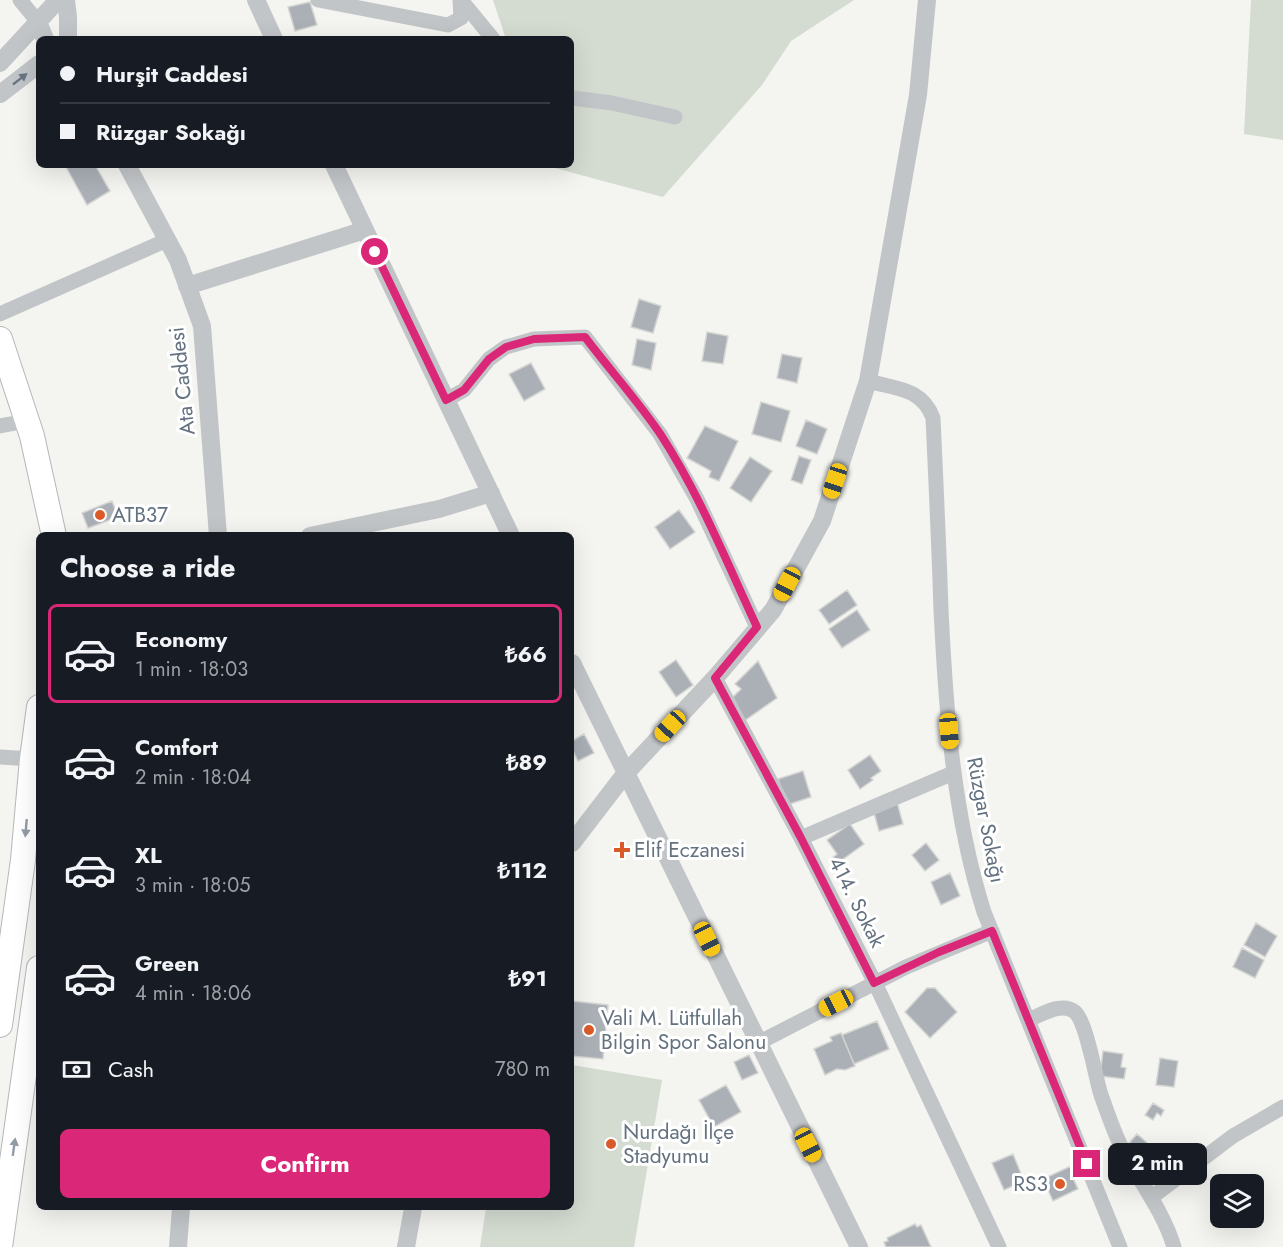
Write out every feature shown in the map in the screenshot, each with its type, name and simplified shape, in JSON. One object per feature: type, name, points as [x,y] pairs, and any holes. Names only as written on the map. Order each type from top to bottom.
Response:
[{"type":"highway","points":[[0,339],[30,429],[53,532]]},
{"type":"highway","points":[[30,429],[39,532]]},
{"type":"highway","points":[[0,1025],[23,860],[36,729]]},
{"type":"highway","points":[[0,1247],[36,989]]},
{"type":"street","points":[[20,0],[38,22],[44,36]]},
{"type":"street","points":[[0,63],[58,0]]},
{"type":"street","points":[[66,0],[68,36]]},
{"type":"street","points":[[256,0],[273,36]]},
{"type":"street","points":[[318,0],[448,25],[461,18],[480,22]]},
{"type":"street","points":[[461,0],[461,18]]},
{"type":"street","points":[[461,0],[491,36]]},
{"type":"street","points":[[574,840],[625,774],[715,678],[773,610],[822,521],[868,381],[918,95],[927,0]]},
{"type":"street","points":[[0,94],[36,66]]},
{"type":"street","points":[[574,98],[612,103],[675,117]]},
{"type":"street","name":"Ata Caddesi","points":[[129,168],[178,260],[202,326],[218,532]]},
{"type":"street","points":[[335,168],[509,532]]},
{"type":"street","points":[[187,286],[365,230]]},
{"type":"street","points":[[0,314],[167,240]]},
{"type":"street","points":[[446,400],[464,390],[489,359],[506,347],[534,339],[585,337],[660,434],[697,499],[757,627]]},
{"type":"street","name":"Rüzgar Sokağı","points":[[868,381],[917,395],[925,402],[933,418],[944,669],[953,773],[968,855],[979,897],[992,931],[1118,1246]]},
{"type":"street","points":[[0,426],[30,429]]},
{"type":"street","points":[[329,532],[439,509],[490,493]]},
{"type":"street","points":[[574,667],[859,1247]]},
{"type":"street","name":"414. Sokak","points":[[715,678],[801,838],[874,983],[999,1247]]},
{"type":"street","points":[[0,757],[32,759]]},
{"type":"street","points":[[801,838],[953,773]]},
{"type":"street","points":[[758,1043],[874,983],[939,952],[992,931]]},
{"type":"street","points":[[1028,1020],[1053,1010],[1066,1008],[1080,1019],[1088,1042],[1094,1073],[1120,1144],[1152,1197],[1174,1247]]},
{"type":"street","points":[[1152,1197],[1233,1136],[1283,1107]]},
{"type":"street","points":[[178,1247],[181,1210]]},
{"type":"street","points":[[406,1247],[413,1210]]},
{"type":"shaded area","points":[[493,0],[854,0],[791,41],[762,85],[663,197],[554,168],[574,168],[574,36],[505,36]]},
{"type":"shaded area","points":[[1251,0],[1283,0],[1283,140],[1244,134]]},
{"type":"shaded area","name":"Nurdağı İlçe Stadyumu","points":[[574,1065],[662,1080],[634,1247],[480,1247],[486,1210],[574,1210]]},
{"type":"building","points":[[310,2],[317,25],[295,31],[288,7]]},
{"type":"building","points":[[67,168],[97,168],[110,191],[87,205]]},
{"type":"building","points":[[639,299],[661,306],[653,333],[631,327]]},
{"type":"building","points":[[707,332],[728,336],[723,364],[702,361]]},
{"type":"building","points":[[637,339],[656,343],[651,370],[632,365]]},
{"type":"building","points":[[782,354],[802,358],[797,383],[777,378]]},
{"type":"building","points":[[531,363],[545,389],[524,401],[509,374]]},
{"type":"building","points":[[761,402],[790,411],[781,442],[752,434]]},
{"type":"building","points":[[806,420],[827,429],[817,454],[796,446]]},
{"type":"building","points":[[705,426],[738,441],[719,481],[709,477],[711,471],[687,458]]},
{"type":"building","points":[[799,456],[811,460],[802,484],[791,480]]},
{"type":"building","points":[[750,457],[772,471],[751,502],[730,488]]},
{"type":"building","name":"ATB37","points":[[112,501],[118,517],[88,528],[82,513]]},
{"type":"building","points":[[679,510],[695,532],[670,549],[655,527]]},
{"type":"building","points":[[847,590],[857,605],[829,624],[819,610]]},
{"type":"building","points":[[857,610],[870,630],[842,648],[829,629]]},
{"type":"building","points":[[676,660],[693,685],[676,697],[659,672]]},
{"type":"building","points":[[758,661],[777,698],[744,721],[733,697],[741,689],[735,684]]},
{"type":"building","points":[[584,734],[594,753],[578,761],[574,753],[574,740]]},
{"type":"building","points":[[870,755],[881,771],[860,789],[848,770]]},
{"type":"building","points":[[803,771],[811,797],[787,805],[778,779]]},
{"type":"building","points":[[897,802],[903,824],[879,831],[873,809]]},
{"type":"building","points":[[850,824],[864,844],[835,865],[831,859],[837,854],[827,840]]},
{"type":"building","points":[[926,843],[939,860],[925,871],[912,855]]},
{"type":"building","points":[[950,873],[960,896],[941,905],[931,882]]},
{"type":"building","points":[[1256,923],[1277,936],[1265,957],[1244,945]]},
{"type":"building","points":[[1242,948],[1264,960],[1255,978],[1233,967]]},
{"type":"building","points":[[927,988],[935,988],[957,1012],[930,1038],[905,1012]]},
{"type":"building","name":"Vali M. Lütfullah Bilgin Spor Salonu","points":[[574,1001],[608,1005],[603,1059],[574,1056]]},
{"type":"building","points":[[877,1021],[889,1049],[854,1064],[842,1035]]},
{"type":"building","points":[[841,1033],[855,1066],[845,1070],[837,1069],[825,1075],[814,1049],[832,1041],[830,1037]]},
{"type":"building","points":[[1103,1051],[1123,1054],[1121,1067],[1126,1068],[1124,1079],[1100,1076]]},
{"type":"building","points":[[749,1055],[758,1073],[742,1080],[734,1062]]},
{"type":"building","points":[[1160,1058],[1178,1061],[1174,1087],[1156,1085]]},
{"type":"building","points":[[726,1085],[741,1112],[714,1127],[699,1100]]},
{"type":"building","points":[[1153,1103],[1164,1110],[1161,1116],[1157,1113],[1153,1120],[1145,1115]]},
{"type":"building","points":[[1137,1134],[1153,1148],[1141,1163],[1124,1149]]},
{"type":"building","points":[[1013,1154],[1024,1181],[1004,1190],[992,1163]]},
{"type":"building","name":"RS3","points":[[1071,1166],[1075,1175],[1072,1176],[1078,1189],[1053,1201],[1043,1179]]},
{"type":"building","points":[[915,1224],[917,1227],[921,1225],[931,1247],[886,1247],[884,1242],[888,1241],[887,1238]]},
{"type":"place","name":"ATB37","points":[[100,515]]},
{"type":"place","name":"Elif Eczanesi","points":[[622,850]]},
{"type":"place","name":"Vali M. Lütfullah Bilgin Spor Salonu","points":[[589,1030]]},
{"type":"place","name":"Nurdağı İlçe Stadyumu","points":[[611,1144]]},
{"type":"place","name":"RS3","points":[[1060,1184]]},
{"type":"route","points":[[375,252],[446,400],[464,390],[489,359],[506,347],[534,339],[585,337],[660,434],[697,499],[757,627],[715,678],[801,838],[874,983],[939,952],[992,931],[1087,1164]]}]
